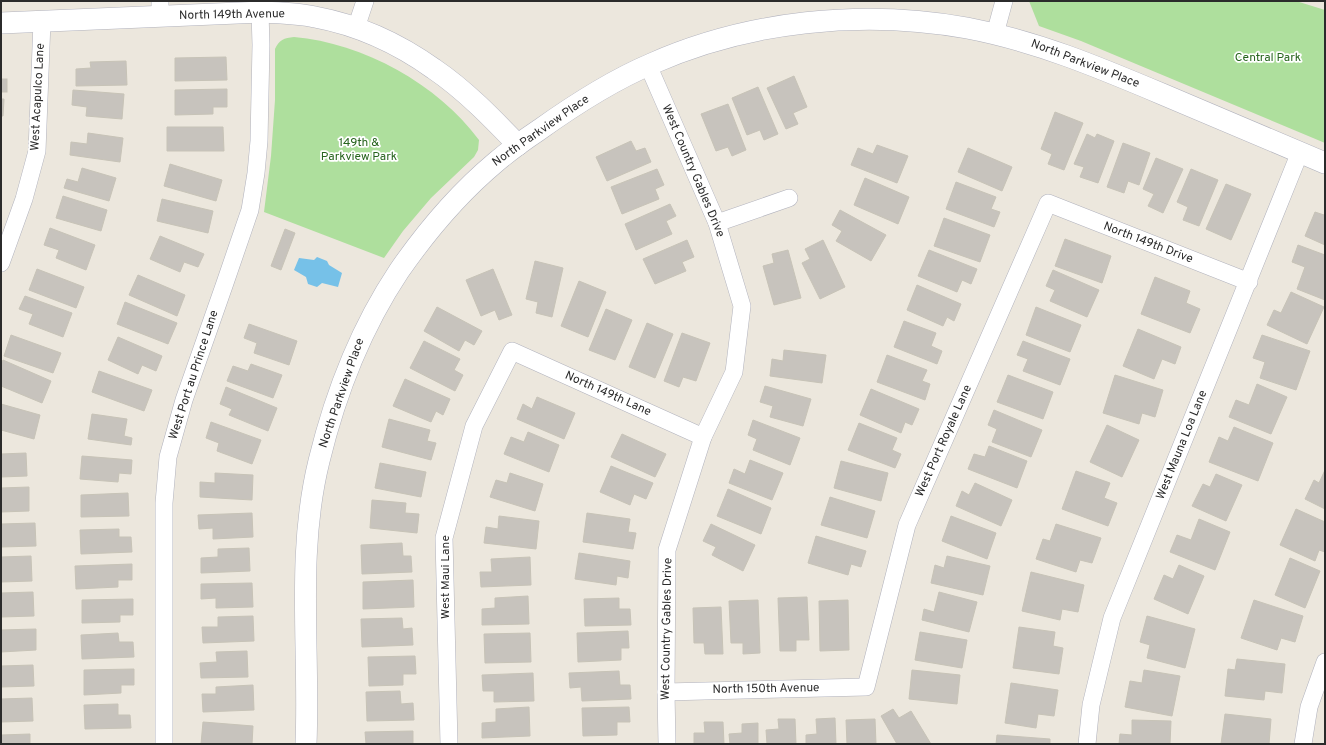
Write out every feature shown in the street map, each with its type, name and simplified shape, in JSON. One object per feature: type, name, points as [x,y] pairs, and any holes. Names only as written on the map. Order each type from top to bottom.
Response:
[{"type":"street","points":[[356,28],[365,1]]},
{"type":"street","points":[[995,34],[1004,1]]},
{"type":"street","name":"North 149th Avenue","points":[[1,23],[42,21],[160,9],[260,12],[297,14],[316,17],[356,28],[412,54],[436,70],[479,107],[518,145]]},
{"type":"street","name":"West Port au Prince Lane","points":[[164,744],[164,503],[168,457],[184,400],[226,283],[250,210],[259,141],[261,45],[260,12]]},
{"type":"street","name":"North Parkview Place","points":[[306,744],[306,552],[312,494],[330,418],[362,335],[398,272],[443,215],[494,164],[575,104],[648,65],[683,51],[732,36],[774,27],[820,22],[872,20],[919,22],[967,28],[995,34],[1035,44],[1079,59],[1325,163]]},
{"type":"street","name":"West Acapulco Lane","points":[[1,263],[24,199],[37,151],[42,21]]},
{"type":"street","name":"West Country Gables Drive","points":[[648,65],[717,223],[742,306],[734,372],[703,436],[668,550],[666,692],[667,744]]},
{"type":"street","name":"West Mauna Loa Lane","points":[[1087,744],[1091,705],[1112,618],[1300,152]]},
{"type":"street","points":[[717,223],[789,198]]},
{"type":"street","name":"North 149th Drive","points":[[1048,204],[1248,282]]},
{"type":"street","name":"West Port Royale Lane","points":[[866,687],[907,525],[1048,204]]},
{"type":"street","name":"North 149th Lane","points":[[512,351],[703,436]]},
{"type":"street","name":"West Maui Lane","points":[[448,744],[444,538],[474,426],[512,351]]},
{"type":"street","points":[[1303,744],[1309,707],[1325,662]]},
{"type":"street","name":"North 150th Avenue","points":[[666,692],[866,687]]},
{"type":"green space","name":"Central Park","points":[[1029,1],[1296,1],[1325,10],[1325,143],[1081,41],[1039,26]]},
{"type":"green space","name":"149th & Parkview Park","points":[[294,37],[320,41],[346,48],[372,57],[397,70],[421,84],[442,101],[462,120],[479,140],[478,150],[474,157],[431,198],[403,231],[384,258],[264,212],[271,156],[275,100],[275,49],[278,43],[282,40]]},
{"type":"water","points":[[317,257],[327,261],[329,265],[342,273],[338,287],[322,283],[317,287],[308,284],[306,277],[294,270],[299,258],[314,260]]},
{"type":"building","points":[[226,57],[227,80],[175,81],[175,58]]},
{"type":"building","points":[[126,61],[127,85],[76,86],[76,69],[91,68],[90,62]]},
{"type":"building","points":[[794,76],[807,107],[793,113],[798,124],[786,129],[767,88]]},
{"type":"building","points":[[1,79],[7,79],[7,92],[1,92]]},
{"type":"building","points":[[758,87],[778,134],[764,140],[760,130],[747,135],[732,98]]},
{"type":"building","points":[[227,89],[227,107],[213,107],[213,114],[175,115],[175,90]]},
{"type":"building","points":[[73,90],[124,94],[122,119],[86,116],[87,107],[72,105]]},
{"type":"building","points":[[1,99],[4,99],[3,116],[1,116]]},
{"type":"building","points":[[728,104],[746,150],[732,156],[728,147],[716,151],[701,114]]},
{"type":"building","points":[[1055,112],[1083,123],[1064,170],[1048,164],[1052,154],[1041,149]]},
{"type":"building","points":[[167,127],[223,127],[224,151],[167,151]]},
{"type":"building","points":[[88,133],[123,138],[120,162],[70,155],[71,142],[87,144]]},
{"type":"building","points":[[1087,134],[1095,138],[1097,134],[1114,141],[1098,183],[1080,177],[1084,167],[1074,164]]},
{"type":"building","points":[[631,141],[636,151],[645,148],[651,162],[607,181],[596,157]]},
{"type":"building","points":[[1123,143],[1150,153],[1139,185],[1128,181],[1124,193],[1107,187]]},
{"type":"building","points":[[877,145],[908,156],[897,183],[851,165],[858,148],[873,154]]},
{"type":"building","points":[[968,148],[1012,167],[1002,191],[958,172]]},
{"type":"building","points":[[1156,158],[1183,169],[1163,213],[1148,206],[1154,194],[1143,189]]},
{"type":"building","points":[[170,164],[222,180],[216,201],[164,186]]},
{"type":"building","points":[[82,168],[116,178],[109,201],[64,188],[67,179],[78,182]]},
{"type":"building","points":[[657,169],[664,185],[655,189],[659,199],[622,214],[611,187]]},
{"type":"building","points":[[1191,169],[1218,180],[1199,226],[1183,220],[1188,207],[1177,202]]},
{"type":"building","points":[[865,178],[909,197],[898,224],[854,205]]},
{"type":"building","points":[[956,182],[996,197],[991,209],[1000,212],[994,227],[946,209]]},
{"type":"building","points":[[1226,184],[1251,194],[1231,240],[1206,229]]},
{"type":"building","points":[[63,196],[107,210],[101,231],[56,218]]},
{"type":"building","points":[[162,199],[213,211],[208,233],[157,221]]},
{"type":"building","points":[[670,204],[676,216],[666,221],[672,234],[636,250],[625,224]]},
{"type":"building","points":[[840,210],[886,235],[871,261],[836,241],[842,231],[832,225]]},
{"type":"building","points":[[1315,212],[1324,215],[1325,213],[1325,245],[1305,236]]},
{"type":"building","points":[[944,218],[990,235],[980,262],[934,246]]},
{"type":"building","points":[[50,228],[95,245],[86,270],[56,258],[59,250],[44,245]]},
{"type":"building","points":[[285,229],[295,233],[281,270],[271,266]]},
{"type":"building","points":[[160,236],[204,254],[198,267],[184,262],[180,272],[150,259]]},
{"type":"building","points":[[1065,239],[1111,256],[1102,283],[1055,266]]},
{"type":"building","points":[[687,240],[694,257],[682,262],[686,271],[655,284],[643,259]]},
{"type":"building","points":[[823,240],[845,287],[820,299],[802,263],[810,259],[805,249]]},
{"type":"building","points":[[1298,245],[1325,255],[1325,300],[1297,289],[1305,267],[1292,262]]},
{"type":"building","points":[[788,250],[801,298],[774,305],[763,266],[774,263],[772,254]]},
{"type":"building","points":[[929,250],[977,269],[971,284],[962,280],[957,292],[918,276]]},
{"type":"building","points":[[535,261],[563,268],[552,317],[536,313],[538,302],[526,299]]},
{"type":"building","points":[[37,269],[84,287],[76,308],[29,290]]},
{"type":"building","points":[[493,269],[512,315],[499,320],[495,310],[481,316],[466,280]]},
{"type":"building","points":[[1053,270],[1099,290],[1087,317],[1050,301],[1055,290],[1046,286]]},
{"type":"building","points":[[138,275],[185,295],[177,316],[129,295]]},
{"type":"building","points":[[1155,277],[1190,291],[1186,303],[1200,309],[1190,333],[1141,314]]},
{"type":"building","points":[[579,281],[606,292],[588,337],[561,326]]},
{"type":"building","points":[[917,285],[961,304],[954,321],[947,317],[943,326],[907,310]]},
{"type":"building","points":[[1291,292],[1324,307],[1307,344],[1267,325],[1274,310],[1281,313]]},
{"type":"building","points":[[25,296],[72,313],[63,337],[29,324],[33,314],[19,309]]},
{"type":"building","points":[[125,302],[177,323],[168,344],[117,324]]},
{"type":"building","points":[[437,307],[482,331],[474,345],[465,340],[459,351],[424,331]]},
{"type":"building","points":[[1036,307],[1081,325],[1070,352],[1026,335]]},
{"type":"building","points":[[606,309],[632,320],[615,360],[589,350]]},
{"type":"building","points":[[904,321],[936,333],[931,346],[942,351],[937,364],[894,347]]},
{"type":"building","points":[[647,323],[673,334],[655,378],[629,367]]},
{"type":"building","points":[[249,324],[297,341],[289,365],[254,353],[257,343],[244,338]]},
{"type":"building","points":[[1138,329],[1181,347],[1175,364],[1162,359],[1154,379],[1123,366]]},
{"type":"building","points":[[682,333],[710,343],[696,381],[683,377],[679,387],[664,381]]},
{"type":"building","points":[[11,335],[61,353],[53,373],[4,356]]},
{"type":"building","points":[[1262,335],[1310,351],[1296,390],[1260,378],[1265,362],[1253,358]]},
{"type":"building","points":[[118,337],[162,356],[156,371],[142,365],[138,374],[108,360]]},
{"type":"building","points":[[424,341],[460,359],[454,370],[463,375],[455,391],[410,368]]},
{"type":"building","points":[[1023,341],[1070,359],[1060,385],[1023,371],[1028,359],[1017,355]]},
{"type":"building","points":[[784,350],[826,355],[822,383],[770,376],[772,359],[783,361]]},
{"type":"building","points":[[887,355],[927,370],[922,381],[930,384],[925,400],[877,382]]},
{"type":"building","points":[[3,360],[51,381],[42,403],[1,386],[1,364]]},
{"type":"building","points":[[251,364],[282,375],[273,398],[227,381],[233,366],[248,371]]},
{"type":"building","points":[[99,371],[152,390],[144,411],[92,392]]},
{"type":"building","points":[[1008,375],[1053,392],[1043,419],[997,402]]},
{"type":"building","points":[[1115,375],[1163,390],[1155,417],[1142,413],[1139,424],[1103,413]]},
{"type":"building","points":[[405,379],[450,399],[443,415],[436,411],[431,422],[393,406]]},
{"type":"building","points":[[1257,384],[1287,397],[1271,434],[1229,417],[1236,400],[1249,405]]},
{"type":"building","points":[[765,386],[811,399],[803,426],[770,417],[773,406],[760,402]]},
{"type":"building","points":[[226,387],[277,408],[268,431],[229,415],[232,409],[220,404]]},
{"type":"building","points":[[871,389],[919,409],[912,425],[905,422],[901,433],[860,415]]},
{"type":"building","points":[[537,397],[575,413],[564,439],[517,419],[523,404],[532,409]]},
{"type":"building","points":[[1,404],[40,415],[34,439],[1,430]]},
{"type":"building","points":[[994,410],[1042,430],[1031,457],[992,442],[997,429],[988,425]]},
{"type":"building","points":[[92,414],[127,419],[124,436],[132,438],[131,445],[88,439]]},
{"type":"building","points":[[389,419],[430,430],[427,441],[436,443],[431,460],[382,447]]},
{"type":"building","points":[[753,420],[800,438],[790,465],[753,450],[757,439],[748,435]]},
{"type":"building","points":[[211,422],[261,440],[252,464],[217,451],[219,443],[206,438]]},
{"type":"building","points":[[859,423],[897,438],[892,450],[901,454],[895,468],[848,450]]},
{"type":"building","points":[[1107,425],[1139,440],[1122,477],[1090,462]]},
{"type":"building","points":[[1234,427],[1273,443],[1258,481],[1209,462],[1219,437],[1228,441]]},
{"type":"building","points":[[528,432],[559,445],[549,472],[504,454],[511,437],[524,442]]},
{"type":"building","points":[[622,434],[666,454],[655,477],[611,457]]},
{"type":"building","points":[[989,446],[1027,461],[1017,488],[968,469],[974,454],[985,457]]},
{"type":"building","points":[[26,453],[27,476],[1,477],[1,454]]},
{"type":"building","points":[[82,456],[132,460],[131,474],[119,473],[118,482],[80,479]]},
{"type":"building","points":[[750,460],[783,473],[772,500],[729,483],[734,469],[745,474]]},
{"type":"building","points":[[841,461],[888,473],[881,501],[834,488]]},
{"type":"building","points":[[380,463],[426,472],[421,497],[375,488]]},
{"type":"building","points":[[611,466],[653,483],[646,499],[634,494],[630,505],[600,492]]},
{"type":"building","points":[[1325,470],[1325,509],[1305,499],[1314,480],[1319,483]]},
{"type":"building","points":[[1076,471],[1110,483],[1104,498],[1117,503],[1108,526],[1062,509]]},
{"type":"building","points":[[215,473],[253,475],[252,500],[200,497],[200,482],[215,483]]},
{"type":"building","points":[[510,473],[543,484],[535,511],[490,497],[496,480],[507,483]]},
{"type":"building","points":[[1216,474],[1242,485],[1226,521],[1192,506],[1203,484],[1210,487]]},
{"type":"building","points":[[975,483],[1012,500],[1001,526],[956,506],[962,491],[969,495]]},
{"type":"building","points":[[29,487],[29,511],[1,512],[1,488]]},
{"type":"building","points":[[728,489],[771,508],[761,534],[717,516]]},
{"type":"building","points":[[128,493],[129,516],[81,517],[81,495]]},
{"type":"building","points":[[830,497],[875,511],[867,538],[821,525]]},
{"type":"building","points":[[372,500],[406,503],[405,513],[419,514],[417,533],[370,528]]},
{"type":"building","points":[[1296,509],[1325,522],[1325,552],[1319,550],[1315,561],[1280,545]]},
{"type":"building","points":[[252,513],[253,537],[213,539],[213,528],[199,529],[198,515]]},
{"type":"building","points":[[587,513],[630,519],[628,532],[636,533],[633,549],[583,542]]},
{"type":"building","points":[[499,516],[539,521],[536,549],[484,543],[486,527],[498,529]]},
{"type":"building","points":[[951,516],[996,533],[987,559],[942,541]]},
{"type":"building","points":[[1199,519],[1230,532],[1215,570],[1170,552],[1177,535],[1191,540]]},
{"type":"building","points":[[35,523],[36,546],[1,547],[1,524]]},
{"type":"building","points":[[711,524],[755,545],[743,571],[712,555],[716,547],[703,541]]},
{"type":"building","points":[[1056,524],[1101,538],[1092,563],[1080,560],[1076,572],[1036,559],[1043,539],[1050,541]]},
{"type":"building","points":[[119,529],[119,537],[131,537],[132,552],[81,554],[80,530]]},
{"type":"building","points":[[816,536],[866,551],[861,567],[851,564],[848,575],[808,563]]},
{"type":"building","points":[[402,543],[403,556],[411,556],[412,572],[362,574],[361,545]]},
{"type":"building","points":[[249,548],[250,571],[201,573],[201,558],[218,557],[218,549]]},
{"type":"building","points":[[579,553],[630,561],[628,578],[617,576],[616,585],[575,579]]},
{"type":"building","points":[[31,556],[32,581],[1,582],[1,557]]},
{"type":"building","points":[[947,556],[990,566],[983,595],[931,583],[935,565],[944,568]]},
{"type":"building","points":[[530,557],[531,585],[481,587],[480,572],[492,572],[491,559]]},
{"type":"building","points":[[1290,558],[1320,571],[1305,608],[1275,595]]},
{"type":"building","points":[[132,564],[132,580],[118,580],[118,587],[76,589],[75,566]]},
{"type":"building","points":[[1179,565],[1204,576],[1188,614],[1154,599],[1164,575],[1173,579]]},
{"type":"building","points":[[1031,572],[1084,585],[1078,612],[1062,609],[1060,620],[1022,611]]},
{"type":"building","points":[[413,580],[414,607],[363,609],[363,582]]},
{"type":"building","points":[[252,583],[253,607],[216,608],[216,598],[201,599],[201,584]]},
{"type":"building","points":[[33,592],[34,616],[1,617],[1,593]]},
{"type":"building","points":[[939,592],[977,602],[969,632],[922,620],[924,609],[934,612]]},
{"type":"building","points":[[528,596],[529,624],[482,625],[482,609],[495,608],[495,598]]},
{"type":"building","points":[[807,597],[809,640],[796,640],[796,651],[780,651],[778,598]]},
{"type":"building","points":[[619,598],[619,609],[630,609],[631,625],[585,626],[584,599]]},
{"type":"building","points":[[133,599],[133,615],[120,615],[120,622],[82,623],[82,600]]},
{"type":"building","points":[[758,600],[760,653],[743,654],[743,643],[731,643],[729,601]]},
{"type":"building","points":[[848,600],[849,650],[820,651],[819,601]]},
{"type":"building","points":[[1254,600],[1303,616],[1295,642],[1281,638],[1277,650],[1241,638]]},
{"type":"building","points":[[721,607],[723,654],[705,654],[704,643],[694,643],[693,608]]},
{"type":"building","points":[[253,616],[254,641],[203,643],[202,627],[218,627],[218,617]]},
{"type":"building","points":[[1147,616],[1195,629],[1185,668],[1147,658],[1150,645],[1140,642]]},
{"type":"building","points":[[402,618],[403,629],[412,628],[413,645],[362,647],[361,619]]},
{"type":"building","points":[[1019,627],[1055,632],[1053,646],[1063,648],[1059,674],[1013,668]]},
{"type":"building","points":[[36,629],[36,650],[1,652],[1,630]]},
{"type":"building","points":[[628,631],[629,648],[621,648],[621,660],[578,662],[577,633]]},
{"type":"building","points":[[920,632],[967,640],[962,668],[915,660]]},
{"type":"building","points":[[118,633],[119,642],[133,642],[134,657],[82,659],[81,635]]},
{"type":"building","points":[[530,633],[531,662],[485,663],[484,634]]},
{"type":"building","points":[[247,651],[248,677],[201,678],[200,663],[217,662],[216,652]]},
{"type":"building","points":[[415,656],[416,674],[403,674],[403,685],[369,686],[368,657]]},
{"type":"building","points":[[1237,659],[1285,664],[1282,693],[1265,691],[1264,700],[1225,696],[1228,669],[1235,670]]},
{"type":"building","points":[[33,665],[34,686],[1,687],[1,666]]},
{"type":"building","points":[[134,669],[134,685],[121,685],[121,693],[84,695],[84,670]]},
{"type":"building","points":[[912,670],[960,675],[957,704],[909,699]]},
{"type":"building","points":[[1144,670],[1180,676],[1172,716],[1125,707],[1130,681],[1142,683]]},
{"type":"building","points":[[619,671],[620,685],[630,685],[631,699],[582,701],[581,687],[570,688],[569,673]]},
{"type":"building","points":[[533,673],[534,701],[494,702],[494,691],[483,691],[482,675]]},
{"type":"building","points":[[1011,683],[1058,690],[1054,716],[1038,714],[1036,728],[1005,723]]},
{"type":"building","points":[[253,685],[254,710],[203,712],[202,694],[216,694],[216,687]]},
{"type":"building","points":[[400,691],[401,704],[413,703],[414,720],[367,721],[366,692]]},
{"type":"building","points":[[32,698],[33,721],[1,722],[1,699]]},
{"type":"building","points":[[118,704],[118,715],[130,715],[131,728],[85,729],[84,705]]},
{"type":"building","points":[[529,707],[530,736],[482,738],[482,723],[496,722],[496,709]]},
{"type":"building","points":[[629,707],[630,722],[617,722],[617,735],[583,736],[582,708]]},
{"type":"building","points":[[893,709],[899,718],[911,711],[931,744],[897,744],[881,716]]},
{"type":"building","points":[[1225,714],[1271,719],[1269,744],[1221,744]]},
{"type":"building","points":[[835,718],[836,744],[806,744],[806,735],[817,734],[816,719]]},
{"type":"building","points":[[778,719],[795,719],[796,744],[767,744],[766,730],[779,729]]},
{"type":"building","points":[[875,719],[876,744],[847,744],[846,720]]},
{"type":"building","points":[[1132,720],[1171,721],[1170,744],[1119,744],[1120,734],[1132,735]]},
{"type":"building","points":[[203,722],[253,726],[252,744],[201,744]]},
{"type":"building","points":[[704,722],[723,722],[724,744],[694,744],[694,733],[705,733]]},
{"type":"building","points":[[758,723],[758,744],[730,744],[729,734],[742,733],[742,724]]},
{"type":"building","points":[[413,731],[413,744],[366,744],[365,732]]},
{"type":"building","points":[[30,734],[30,744],[1,744],[1,735]]},
{"type":"building","points":[[997,735],[1050,739],[1050,744],[996,744]]}]
